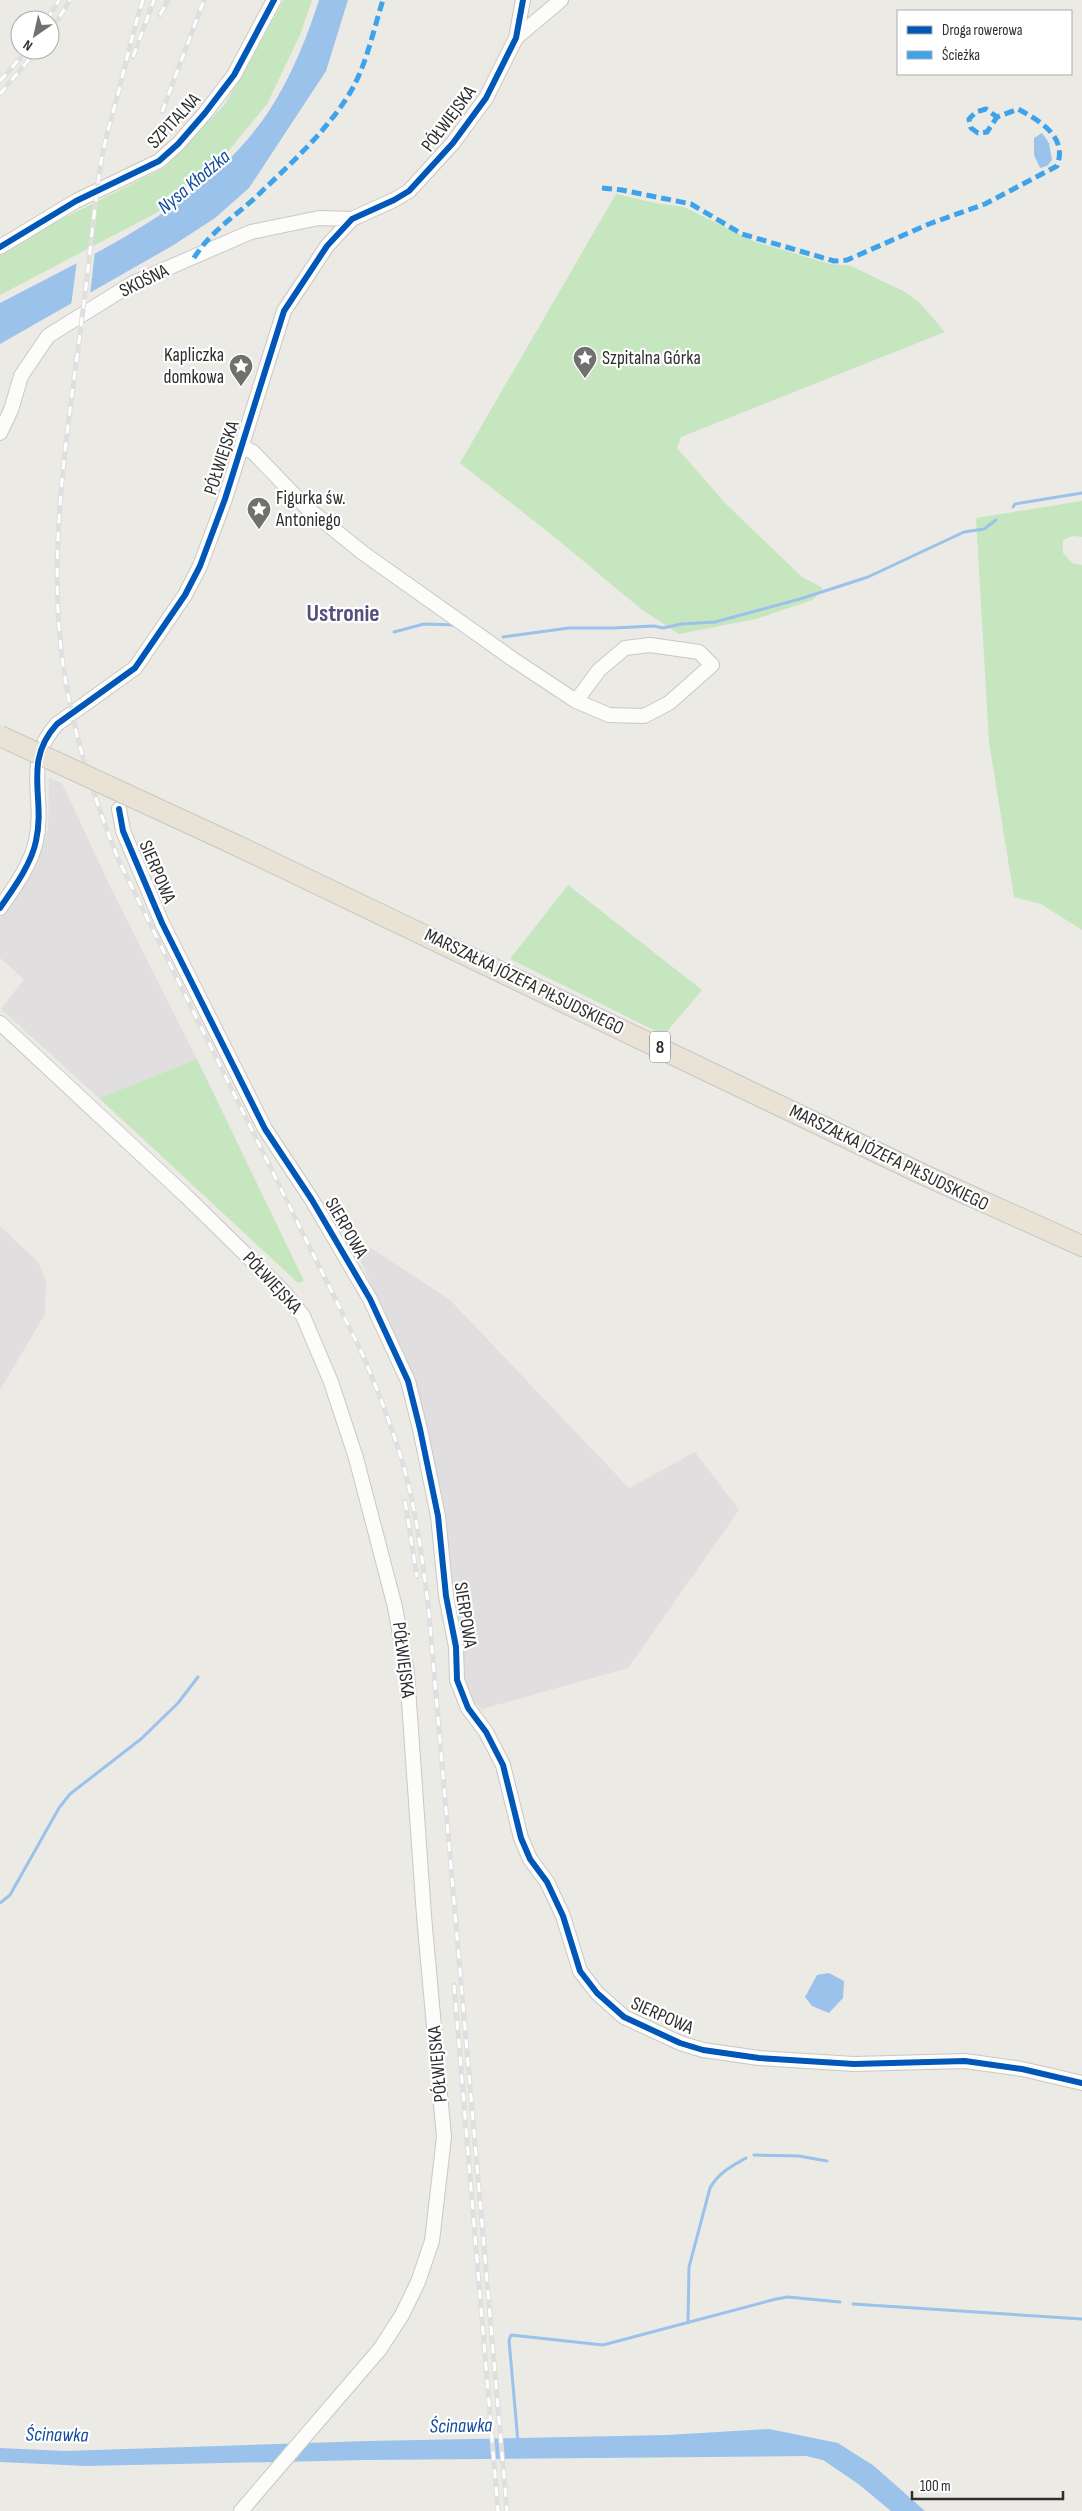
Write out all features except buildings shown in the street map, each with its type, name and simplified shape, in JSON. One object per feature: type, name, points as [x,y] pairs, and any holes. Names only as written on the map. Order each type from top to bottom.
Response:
[{"type":"highway","name":"MARSZAŁKA JÓZEFA PIŁSUDSKIEGO","points":[[0,736],[238,846],[930,1178],[1082,1246]]},
{"type":"street","name":"SZPITALNA","points":[[0,247],[76,202],[159,161],[178,144],[205,114],[234,75],[274,0]]},
{"type":"street","points":[[523,0],[534,10],[544,13]]},
{"type":"street","points":[[516,38],[523,0]]},
{"type":"street","points":[[516,38],[561,0]]},
{"type":"street","name":"PÓŁWIEJSKA","points":[[0,908],[32,854],[36,841],[38,776],[40,749],[43,743],[57,724],[135,668],[185,596],[203,558],[243,447],[284,311],[327,246],[352,218],[394,200],[421,180],[453,143],[486,98],[516,38]]},
{"type":"street","name":"SKOŚNA","points":[[0,433],[21,376],[48,336],[133,283],[216,249],[251,232],[319,218],[352,218]]},
{"type":"street","points":[[243,447],[253,452],[306,507],[361,551],[507,655],[576,701],[609,715],[644,716],[669,703],[712,665],[699,652],[650,645],[625,648],[598,670],[576,701]]},
{"type":"street","name":"SIERPOWA","points":[[119,809],[123,831],[162,923],[261,1120],[312,1200],[370,1299],[408,1381],[420,1428],[438,1516],[446,1596],[456,1647],[457,1680],[468,1708],[486,1732],[503,1765],[520,1838],[530,1859],[547,1882],[563,1916],[580,1971],[603,2000],[624,2017],[680,2044],[703,2050],[759,2058],[827,2063],[965,2061],[1022,2069],[1082,2083]]},
{"type":"street","name":"PÓŁWIEJSKA","points":[[0,1023],[186,1196],[282,1290],[303,1316],[331,1382],[356,1458],[396,1606],[407,1673],[424,1916],[444,2137],[432,2241],[418,2282],[402,2315],[380,2349],[241,2511]]},
{"type":"shaded area","points":[[49,778],[62,783],[110,886],[197,1059],[99,1098],[1,1009],[24,979],[0,958],[0,916],[48,830]]},
{"type":"shaded area","points":[[0,1226],[38,1262],[46,1280],[45,1314],[0,1390]]},
{"type":"shaded area","points":[[371,1248],[450,1300],[629,1488],[695,1452],[739,1510],[628,1668],[482,1709],[469,1699],[413,1379],[358,1255]]},
{"type":"green space","points":[[284,0],[312,0],[300,35],[267,104],[226,154],[158,212],[0,295],[0,250],[164,168],[225,104]]},
{"type":"green space","points":[[616,194],[655,203],[684,207],[753,241],[830,264],[851,266],[905,292],[919,302],[945,332],[681,437],[677,448],[726,504],[802,577],[823,588],[813,600],[756,619],[679,634],[641,609],[557,539],[460,463]]},
{"type":"green space","points":[[1082,501],[1082,537],[1072,536],[1063,540],[1063,553],[1072,563],[1082,565],[1082,930],[1041,904],[1014,897],[989,742],[976,518]]},
{"type":"green space","points":[[568,885],[702,990],[664,1035],[510,959]]},
{"type":"green space","points":[[197,1059],[304,1281],[298,1283],[99,1098]]},
{"type":"water","points":[[319,0],[348,0],[326,71],[249,188],[215,218],[172,246],[0,344],[0,303],[111,245],[147,223],[182,200],[214,173],[243,144],[269,111],[284,85],[304,43]]},
{"type":"water","points":[[1042,133],[1049,143],[1052,160],[1047,166],[1040,168],[1034,155],[1034,138]]},
{"type":"water","points":[[829,1973],[844,1981],[843,1998],[829,2013],[812,2006],[805,1997],[817,1975]]},
{"type":"water","points":[[769,2429],[838,2443],[874,2466],[925,2511],[891,2511],[857,2483],[823,2460],[806,2456],[366,2460],[86,2466],[0,2462],[0,2448],[65,2451],[368,2441],[667,2435]]},
{"type":"pier","points":[[95,251],[90,295],[71,306],[77,260]]},
{"type":"waterway","points":[[1013,507],[1015,504],[1082,493]]},
{"type":"waterway","points":[[503,637],[569,628],[654,626],[663,628],[681,624],[715,622],[800,599],[868,577],[964,532],[984,529],[996,520]]},
{"type":"waterway","points":[[394,632],[424,624],[456,625]]},
{"type":"waterway","points":[[0,1903],[10,1895],[59,1808],[70,1794],[141,1739],[178,1703],[198,1677]]},
{"type":"waterway","points":[[754,2155],[799,2156],[827,2161]]},
{"type":"waterway","points":[[688,2323],[689,2267],[710,2188],[721,2174],[746,2158]]},
{"type":"waterway","points":[[518,2442],[509,2340],[511,2335],[603,2345],[776,2299],[788,2297],[840,2302]]},
{"type":"waterway","points":[[853,2304],[1082,2319]]},
{"type":"railway","points":[[53,10],[59,0]]},
{"type":"railway","points":[[60,16],[70,0]]},
{"type":"railway","points":[[143,0],[104,145],[68,423],[58,546],[57,586],[62,658],[73,717],[88,776],[119,861],[361,1351],[389,1422],[411,1496],[419,1536],[428,1603],[507,2511]]},
{"type":"railway","points":[[133,57],[154,0]]},
{"type":"railway","points":[[160,15],[168,0]]},
{"type":"railway","points":[[162,112],[204,0]]},
{"type":"railway","points":[[0,81],[18,60]]},
{"type":"railway","points":[[0,94],[29,60]]},
{"type":"railway","points":[[405,1501],[417,1577]]},
{"type":"railway","points":[[454,1985],[498,2511]]},
{"type":"marked path","points":[[194,258],[207,240],[256,197],[305,149],[338,110],[360,74],[383,0]]},
{"type":"marked path","points":[[602,188],[622,190],[691,204],[742,234],[834,261],[847,260],[929,224],[985,204],[1057,166],[1059,147],[1055,138],[1043,125],[1018,109],[997,117],[986,109],[976,112],[969,119],[971,128],[978,133],[987,132],[997,117]]},
{"type":"cycle path","points":[[0,247],[76,201],[159,161],[178,144],[234,75],[274,0]]},
{"type":"cycle path","points":[[0,908],[21,876],[34,850],[39,810],[38,766],[40,752],[46,738],[57,724],[135,668],[185,595],[200,566],[225,499],[284,311],[327,246],[352,219],[409,191],[453,143],[486,98],[516,38],[523,0]]},
{"type":"cycle path","points":[[119,809],[123,831],[162,923],[265,1129],[312,1200],[370,1299],[408,1381],[438,1516],[446,1596],[456,1647],[457,1680],[468,1708],[486,1732],[503,1765],[521,1838],[530,1859],[547,1882],[563,1916],[580,1971],[597,1993],[624,2017],[680,2043],[703,2050],[759,2058],[854,2064],[965,2061],[1022,2069],[1082,2083]]},
{"type":"place","name":"Szpitalna Górka","points":[[585,379]]},
{"type":"place","name":"Kapliczka domkowa","points":[[241,387]]},
{"type":"place","name":"Figurka św. Antoniego","points":[[259,530]]},
{"type":"district","name":"Ustronie","points":[[343,613]]},
{"type":"water label","name":"Nysa Kłodzka","points":[[194,182]]},
{"type":"water label","name":"Ścinawka","points":[[461,2426]]},
{"type":"water label","name":"Ścinawka","points":[[57,2435]]}]
